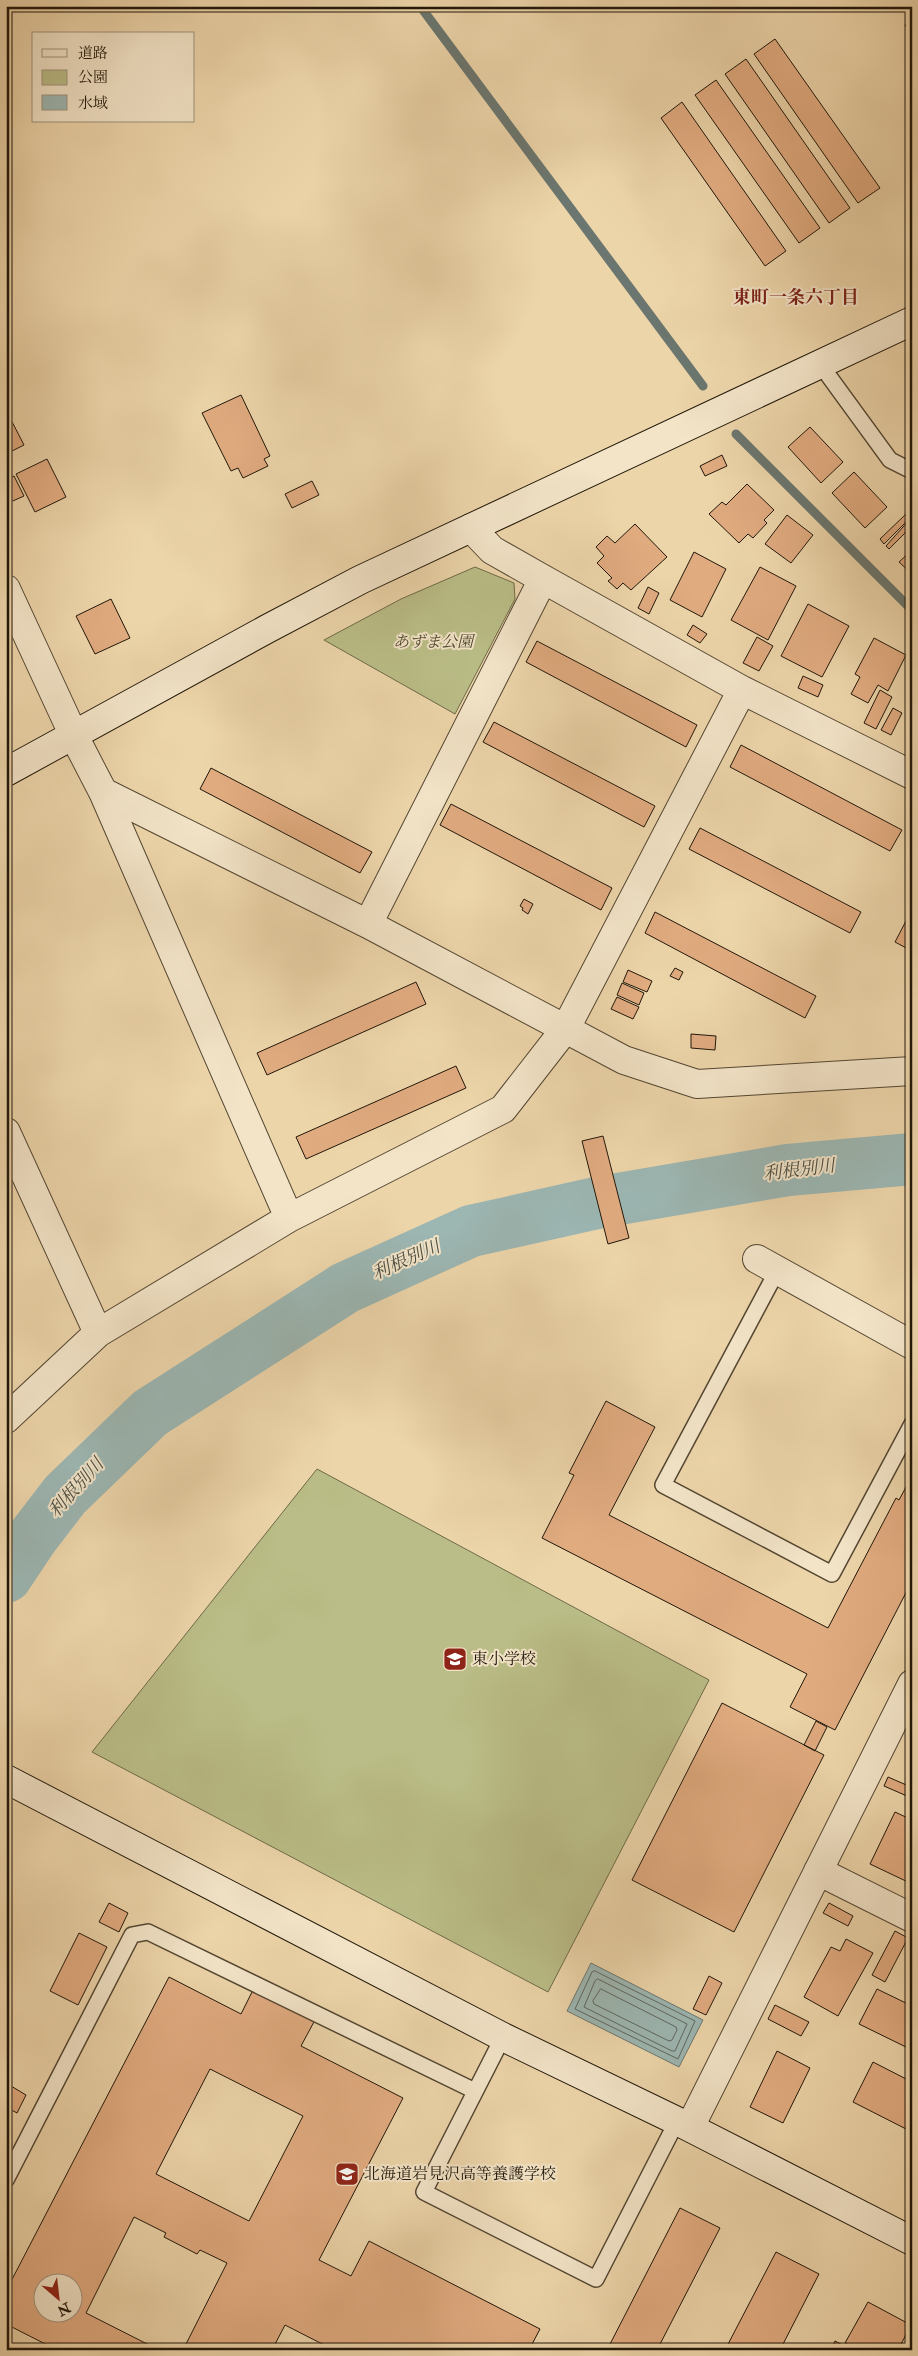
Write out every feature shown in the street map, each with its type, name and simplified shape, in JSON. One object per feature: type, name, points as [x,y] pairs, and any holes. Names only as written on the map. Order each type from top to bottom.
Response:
[{"type":"street","points":[[6,772],[360,580],[912,321]]},
{"type":"street","points":[[471,528],[492,550],[543,579],[742,690],[912,775]]},
{"type":"street","points":[[368,924],[543,579]]},
{"type":"street","points":[[6,589],[74,736],[103,792],[289,1218]]},
{"type":"street","points":[[6,1418],[98,1333],[289,1218],[503,1109],[566,1028],[742,690]]},
{"type":"street","points":[[103,792],[368,924],[624,1060],[697,1084],[912,1071]]},
{"type":"street","points":[[6,1132],[98,1333]]},
{"type":"street","points":[[767,1265],[912,1345]]},
{"type":"street","points":[[684,2124],[818,1871],[911,1686]]},
{"type":"street","points":[[6,1779],[503,2037],[684,2124],[912,2241]]},
{"type":"street","points":[[818,1871],[912,1918]]},
{"type":"lane","points":[[820,364],[890,460],[912,471]]},
{"type":"lane","points":[[767,1265],[663,1485],[832,1574],[912,1424]]},
{"type":"lane","points":[[6,2180],[132,1935],[148,1932],[475,2092]]},
{"type":"lane","points":[[503,2037],[424,2192],[596,2279],[684,2124]]},
{"type":"green space","name":"あずま公園","points":[[475,567],[514,583],[515,599],[455,714],[324,640],[401,599]]},
{"type":"green space","points":[[317,1469],[709,1680],[548,1992],[92,1752]]},
{"type":"water","points":[[591,1963],[703,2020],[679,2067],[567,2011]]},
{"type":"building","points":[[912,13],[912,29],[905,26]]},
{"type":"building","points":[[775,39],[880,188],[858,203],[754,54]]},
{"type":"building","points":[[746,59],[850,208],[829,223],[725,74]]},
{"type":"building","points":[[716,80],[820,228],[799,243],[695,95]]},
{"type":"building","points":[[682,102],[786,251],[765,266],[661,118]]},
{"type":"building","points":[[241,395],[270,456],[264,459],[268,466],[243,478],[238,468],[231,471],[202,413]]},
{"type":"building","points":[[6,413],[24,445],[6,454]]},
{"type":"building","points":[[810,427],[843,462],[821,483],[788,447]]},
{"type":"building","points":[[722,455],[727,466],[705,476],[700,466]]},
{"type":"building","points":[[47,459],[66,497],[35,512],[16,474]]},
{"type":"building","points":[[854,472],[887,507],[865,528],[832,493]]},
{"type":"building","points":[[14,476],[24,496],[6,504],[6,480]]},
{"type":"building","points":[[312,481],[319,495],[292,508],[285,494]]},
{"type":"building","points":[[747,484],[774,510],[764,520],[767,523],[753,538],[748,534],[739,543],[709,514],[722,502],[726,505]]},
{"type":"building","points":[[906,514],[910,518],[884,544],[880,539]]},
{"type":"building","points":[[787,515],[813,535],[791,563],[765,544]]},
{"type":"building","points":[[911,518],[912,526],[889,549],[886,546]]},
{"type":"building","points":[[635,524],[667,557],[631,590],[623,583],[617,589],[608,581],[612,578],[597,563],[604,556],[596,547],[607,536],[615,543]]},
{"type":"building","points":[[912,550],[912,574],[899,562]]},
{"type":"building","points":[[694,552],[726,569],[702,617],[670,600]]},
{"type":"building","points":[[760,567],[796,586],[768,640],[731,620]]},
{"type":"building","points":[[648,587],[659,593],[649,614],[638,608]]},
{"type":"building","points":[[111,599],[130,638],[95,654],[76,616]]},
{"type":"building","points":[[808,604],[849,626],[822,677],[781,656]]},
{"type":"building","points":[[693,625],[707,634],[700,643],[687,635]]},
{"type":"building","points":[[757,637],[773,646],[759,671],[743,663]]},
{"type":"building","points":[[874,638],[906,655],[888,691],[878,685],[868,703],[851,694],[860,677],[855,674]]},
{"type":"building","points":[[537,641],[697,725],[686,747],[526,662]]},
{"type":"building","points":[[803,676],[823,685],[818,697],[798,688]]},
{"type":"building","points":[[880,690],[892,697],[876,729],[864,723]]},
{"type":"building","points":[[893,708],[902,713],[891,735],[881,730]]},
{"type":"building","points":[[494,722],[655,806],[644,827],[483,742]]},
{"type":"building","points":[[741,745],[902,830],[890,851],[730,767]]},
{"type":"building","points":[[211,768],[372,852],[360,873],[200,789]]},
{"type":"building","points":[[451,804],[612,888],[601,910],[440,825]]},
{"type":"building","points":[[700,828],[861,912],[850,933],[689,849]]},
{"type":"building","points":[[524,899],[533,904],[528,914],[520,906]]},
{"type":"building","points":[[655,912],[816,996],[805,1018],[645,933]]},
{"type":"building","points":[[906,921],[912,924],[912,951],[895,942]]},
{"type":"building","points":[[675,968],[683,972],[679,980],[670,976]]},
{"type":"building","points":[[628,970],[652,981],[647,992],[623,982]]},
{"type":"building","points":[[416,982],[426,1004],[267,1075],[257,1053]]},
{"type":"building","points":[[622,983],[644,993],[639,1005],[617,995]]},
{"type":"building","points":[[617,997],[639,1007],[633,1019],[611,1009]]},
{"type":"building","points":[[691,1034],[716,1036],[715,1050],[691,1048]]},
{"type":"building","points":[[456,1066],[466,1088],[306,1159],[296,1137]]},
{"type":"building","points":[[603,1136],[629,1238],[608,1244],[582,1141]]},
{"type":"building","points":[[606,1401],[655,1427],[609,1515],[828,1628],[896,1498],[899,1500],[912,1476],[912,1581],[835,1730],[790,1707],[807,1674],[542,1538],[574,1475],[569,1473]]},
{"type":"building","points":[[722,1703],[824,1755],[734,1932],[632,1880]]},
{"type":"building","points":[[816,1721],[827,1727],[815,1751],[804,1745]]},
{"type":"building","points":[[888,1777],[911,1787],[907,1796],[884,1786]]},
{"type":"building","points":[[895,1812],[912,1820],[912,1879],[910,1883],[870,1864]]},
{"type":"building","points":[[109,1903],[128,1913],[119,1932],[99,1922]]},
{"type":"building","points":[[829,1903],[853,1916],[848,1926],[823,1913]]},
{"type":"building","points":[[895,1931],[908,1938],[885,1982],[872,1975]]},
{"type":"building","points":[[79,1933],[107,1947],[78,2005],[50,1991]]},
{"type":"building","points":[[846,1939],[873,1953],[838,2016],[804,1997],[831,1947],[840,1951]]},
{"type":"building","points":[[709,1976],[722,1983],[706,2015],[693,2009]]},
{"type":"building","points":[[169,1977],[241,2014],[254,1988],[315,2020],[301,2046],[403,2098],[319,2260],[351,2276],[369,2241],[540,2329],[529,2350],[334,2350],[285,2325],[272,2350],[183,2350],[227,2263],[200,2250],[197,2254],[164,2237],[166,2233],[134,2217],[86,2313],[159,2350],[57,2350],[6,2324],[6,2291]],"holes":[[[210,2069],[303,2116],[249,2221],[156,2174]]]},
{"type":"building","points":[[877,1989],[912,2006],[912,2034],[906,2047],[859,2024]]},
{"type":"building","points":[[775,2005],[809,2022],[801,2036],[768,2019]]},
{"type":"building","points":[[777,2051],[810,2068],[783,2123],[750,2107]]},
{"type":"building","points":[[873,2062],[912,2082],[912,2132],[853,2102]]},
{"type":"building","points":[[11,2086],[26,2095],[17,2113],[6,2107],[6,2095]]},
{"type":"building","points":[[680,2208],[720,2228],[657,2350],[607,2350]]},
{"type":"building","points":[[776,2252],[819,2274],[780,2350],[725,2350]]},
{"type":"building","points":[[868,2302],[911,2325],[898,2350],[858,2350],[845,2343]]},
{"type":"building","points":[[835,2341],[852,2350],[831,2350]]},
{"type":"waterway","points":[[420,6],[703,386]]},
{"type":"waterway","points":[[736,434],[912,610]]},
{"type":"waterway","name":"利根別川","points":[[6,1577],[32,1538],[65,1495],[150,1413],[345,1288],[471,1231],[601,1202],[788,1170],[912,1159]]},
{"type":"place","name":"東小学校","points":[[455,1659]]},
{"type":"place","name":"北海道岩見沢高等養護学校","points":[[347,2174]]},
{"type":"district","name":"東町一条六丁目","points":[[796,297]]}]
